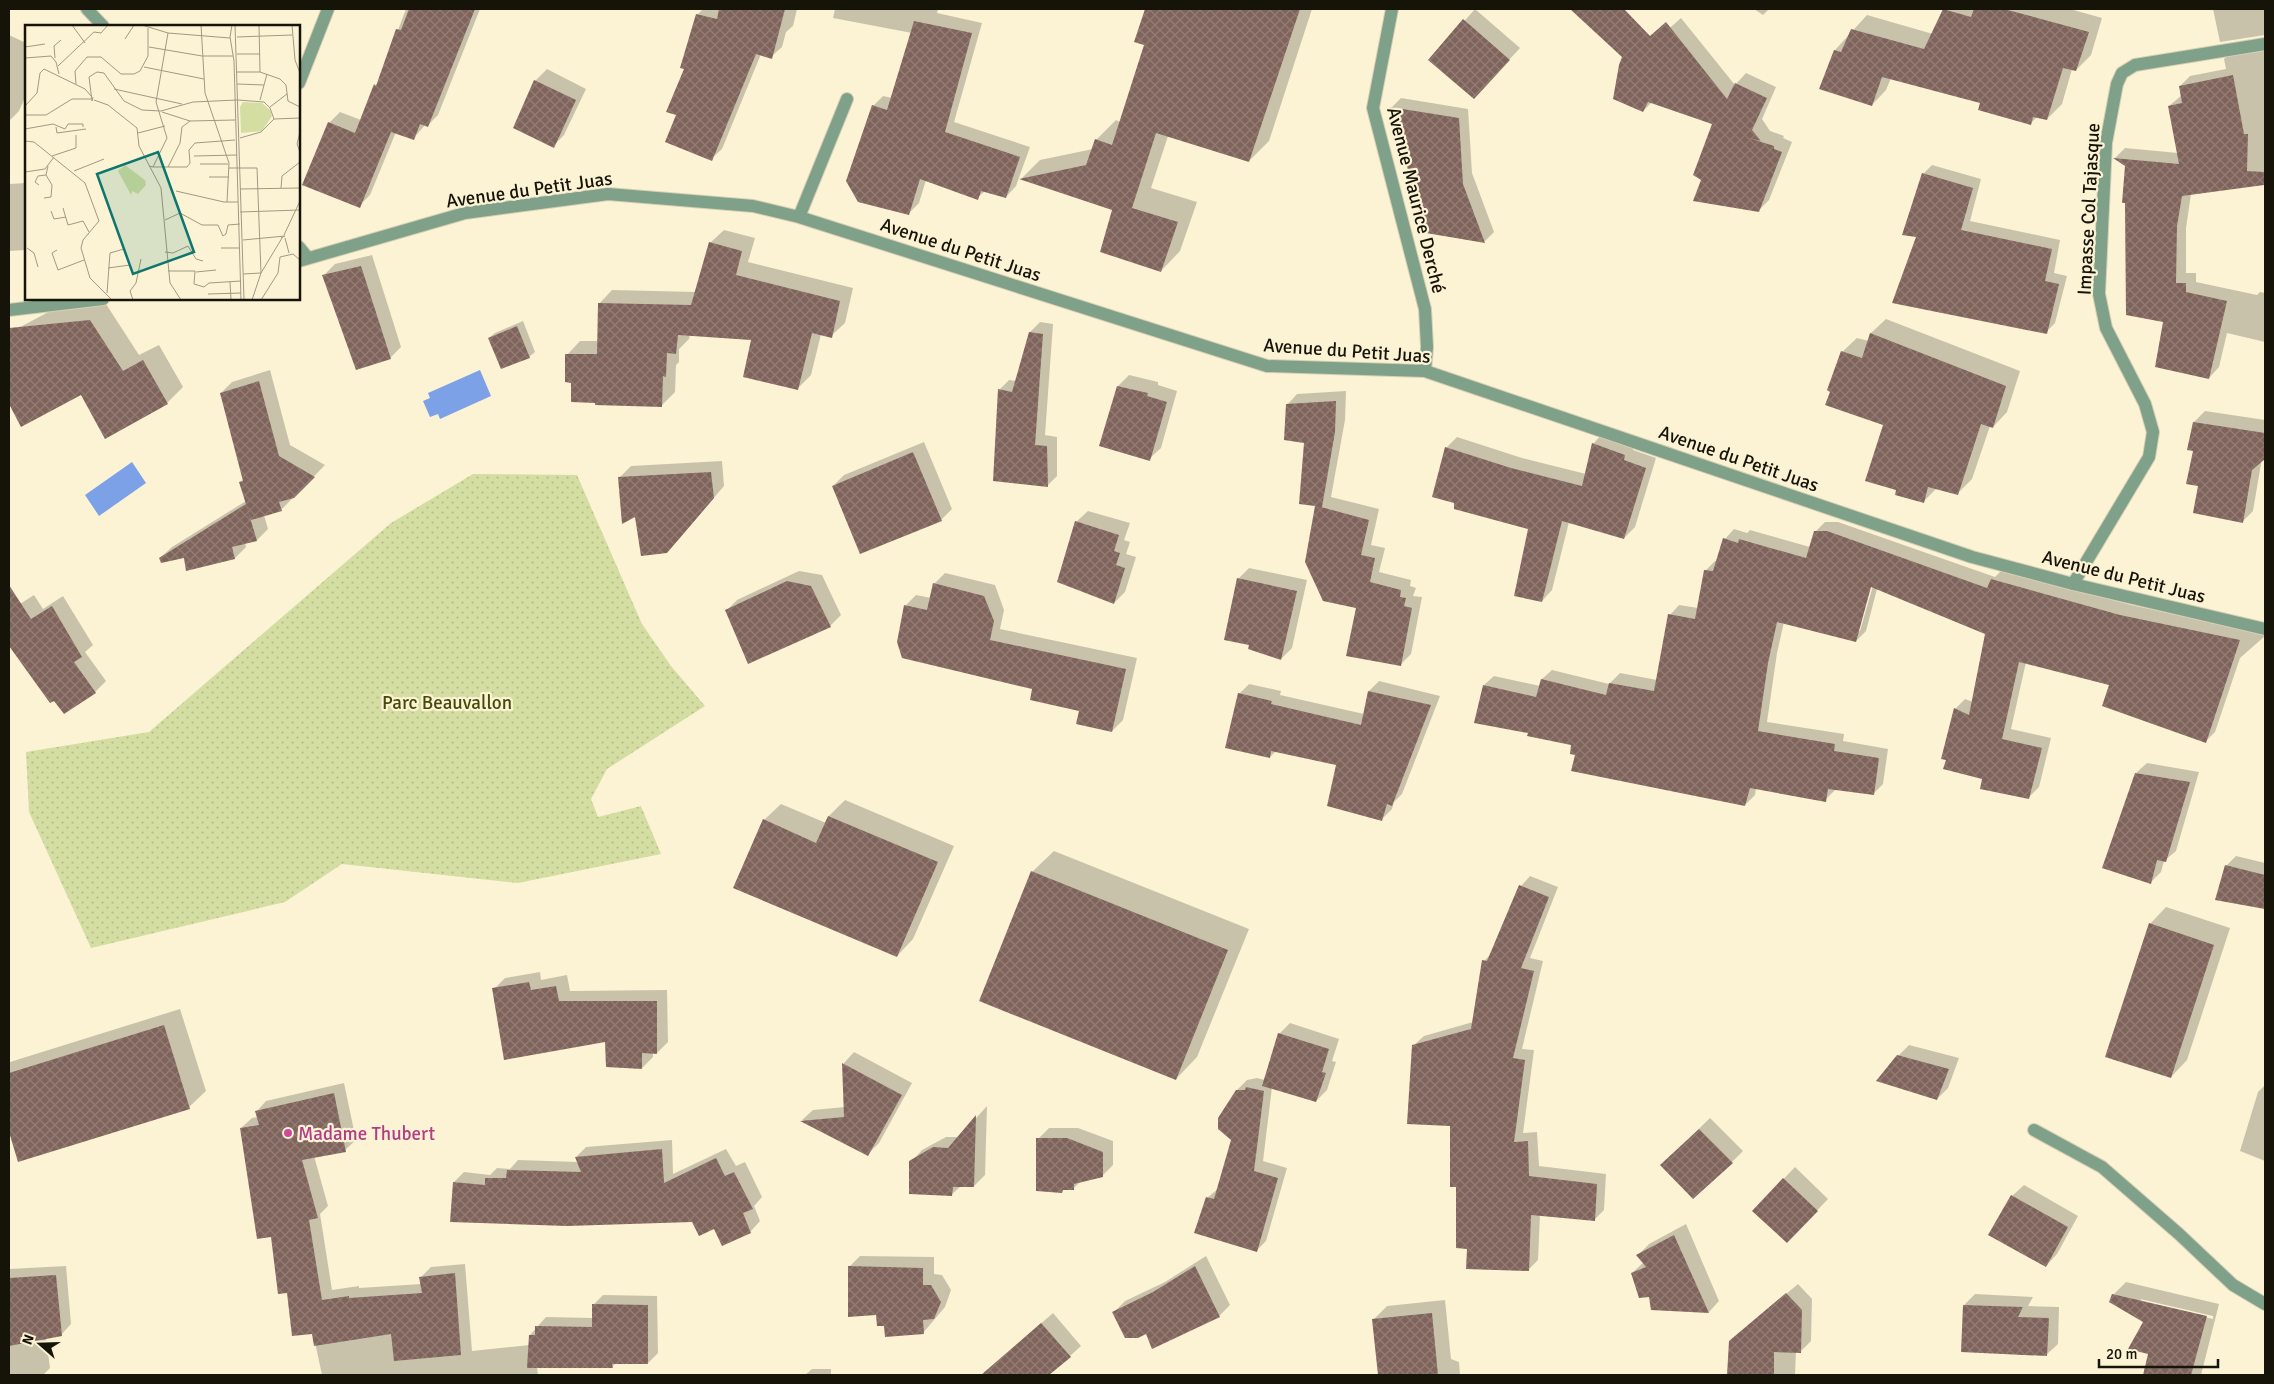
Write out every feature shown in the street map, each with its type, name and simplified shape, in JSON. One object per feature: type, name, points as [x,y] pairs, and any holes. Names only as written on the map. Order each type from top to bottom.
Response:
[{"type":"street","points":[[87,9],[102,25]]},
{"type":"street","points":[[300,81],[328,9]]},
{"type":"street","name":"Avenue Maurice Derché","points":[[1392,9],[1372,108],[1425,309],[1427,347],[1425,372]]},
{"type":"street","name":"Impasse Col Tajasque","points":[[2073,584],[2149,457],[2152,432],[2145,404],[2106,328],[2099,294],[2106,143],[2117,84],[2122,73],[2135,65],[2265,44]]},
{"type":"street","points":[[799,217],[846,99]]},
{"type":"street","name":"Avenue du Petit Juas","points":[[303,260],[465,213],[608,194],[753,206],[799,217],[1267,366],[1425,372],[1972,557],[2073,584],[2265,629]]},
{"type":"street","points":[[9,310],[94,300]]},
{"type":"street","points":[[2034,1130],[2102,1167],[2179,1234],[2233,1285],[2265,1304]]},
{"type":"green space","name":"Parc Beauvallon","points":[[473,474],[577,475],[642,624],[671,666],[705,706],[607,769],[591,799],[598,817],[641,806],[661,854],[518,883],[342,864],[285,902],[91,948],[29,812],[26,752],[149,732],[391,523]]},
{"type":"water","points":[[480,370],[491,396],[440,419],[438,414],[430,417],[423,401],[430,398],[428,393]]},
{"type":"water","points":[[132,462],[146,483],[99,516],[85,495]]},
{"type":"building","points":[[409,9],[475,9],[428,127],[420,124],[414,140],[391,132],[360,208],[302,185],[328,122],[355,133],[374,84],[376,86],[396,29],[401,30]]},
{"type":"building","points":[[719,9],[785,9],[772,59],[756,54],[712,161],[665,142],[676,115],[666,112],[684,69],[680,68],[696,14],[717,19]]},
{"type":"building","points":[[1145,9],[1300,9],[1249,162],[1156,133],[1132,208],[1178,222],[1161,272],[1100,252],[1112,210],[1019,179],[1086,165],[1095,139],[1112,145],[1144,45],[1134,42]]},
{"type":"building","points":[[1570,9],[1624,9],[1650,36],[1666,22],[1727,99],[1735,83],[1767,98],[1752,130],[1761,141],[1749,138],[1774,146],[1774,149],[1782,152],[1759,212],[1693,201],[1701,180],[1693,175],[1712,124],[1648,102],[1643,112],[1613,99],[1622,57]]},
{"type":"building","points":[[1943,9],[1971,17],[1974,9],[2004,9],[2089,32],[2076,71],[2063,68],[2047,120],[2033,117],[2031,125],[1978,110],[1980,103],[1882,77],[1872,106],[1819,89],[1834,50],[1841,52],[1851,29],[1924,49]]},
{"type":"building","points":[[1463,19],[1510,60],[1474,99],[1428,60]]},
{"type":"building","points":[[914,21],[972,33],[945,132],[1020,157],[1006,198],[981,191],[978,200],[920,179],[909,215],[858,202],[846,181],[872,105],[887,110]]},
{"type":"building","points":[[2233,75],[2244,134],[2248,134],[2247,171],[2264,172],[2264,185],[2182,196],[2177,226],[2176,283],[2186,283],[2186,292],[2227,301],[2209,379],[2155,367],[2163,322],[2126,315],[2125,203],[2122,203],[2125,166],[2113,158],[2179,164],[2168,106],[2182,103],[2179,86]]},
{"type":"building","points":[[534,80],[576,100],[554,148],[513,128]]},
{"type":"building","points":[[1390,107],[1459,118],[1463,184],[1485,243],[1426,233]]},
{"type":"building","points":[[1922,173],[1973,188],[1961,230],[2052,249],[2045,281],[2059,284],[2047,334],[1892,303],[1916,237],[1902,235]]},
{"type":"building","points":[[709,242],[742,251],[736,275],[840,301],[832,338],[812,333],[798,390],[743,377],[751,340],[678,335],[676,354],[667,353],[666,377],[663,376],[662,407],[595,405],[595,403],[571,402],[571,383],[565,382],[565,354],[597,354],[598,303],[691,305]]},
{"type":"building","points":[[361,266],[391,359],[356,370],[322,275]]},
{"type":"building","points":[[90,320],[123,371],[143,360],[168,404],[105,439],[81,395],[21,427],[9,404],[9,328]]},
{"type":"building","points":[[517,326],[530,358],[501,369],[488,338]]},
{"type":"building","points":[[1029,332],[1043,334],[1035,445],[1047,446],[1048,487],[993,481],[998,389],[1012,392]]},
{"type":"building","points":[[1870,333],[2006,386],[1993,428],[1981,424],[1958,495],[1928,487],[1924,503],[1895,495],[1896,490],[1865,481],[1883,425],[1825,405],[1830,392],[1827,390],[1841,351],[1862,358]]},
{"type":"building","points":[[259,381],[279,456],[315,477],[294,498],[279,502],[282,511],[251,520],[239,482],[243,481],[220,393]]},
{"type":"building","points":[[1117,386],[1148,393],[1147,396],[1167,402],[1150,461],[1099,446]]},
{"type":"building","points":[[1336,401],[1335,432],[1321,507],[1369,520],[1361,555],[1375,558],[1370,582],[1401,590],[1400,597],[1406,598],[1404,606],[1412,608],[1401,666],[1346,656],[1356,608],[1323,601],[1305,562],[1315,506],[1299,504],[1304,443],[1284,440],[1286,404]]},
{"type":"building","points":[[2193,422],[2265,433],[2265,459],[2252,470],[2243,523],[2193,513],[2198,486],[2186,484],[2193,451],[2187,450]]},
{"type":"building","points":[[1592,443],[1625,455],[1624,460],[1646,468],[1624,539],[1562,521],[1542,602],[1514,596],[1528,529],[1454,509],[1454,503],[1432,497],[1445,447],[1511,468],[1582,486]]},
{"type":"building","points":[[913,452],[942,521],[860,554],[832,486]]},
{"type":"building","points":[[711,472],[714,498],[667,553],[641,556],[635,517],[622,524],[618,477]]},
{"type":"building","points":[[246,504],[257,541],[232,547],[235,559],[186,571],[184,558],[161,563],[159,558]]},
{"type":"building","points":[[1075,521],[1119,535],[1114,551],[1120,553],[1116,565],[1125,568],[1114,604],[1057,582]]},
{"type":"building","points":[[1814,531],[1827,531],[1987,588],[1991,579],[2120,615],[2240,640],[2206,743],[2102,706],[2109,685],[2019,662],[2002,739],[2042,748],[2029,799],[1980,789],[1982,779],[1943,769],[1946,760],[1941,759],[1954,708],[1969,715],[1985,634],[1871,587],[1856,642],[1777,622],[1768,663],[1758,731],[1835,744],[1834,751],[1879,758],[1874,795],[1828,789],[1826,802],[1750,788],[1745,806],[1571,771],[1575,755],[1570,754],[1571,745],[1527,736],[1528,733],[1474,723],[1483,685],[1536,697],[1541,679],[1606,695],[1609,683],[1654,691],[1668,614],[1695,619],[1704,570],[1713,571],[1723,538],[1738,543],[1739,539],[1806,558]]},
{"type":"building","points":[[1237,578],[1297,591],[1281,660],[1248,649],[1249,645],[1224,640]]},
{"type":"building","points":[[787,581],[811,586],[831,627],[748,664],[725,610]]},
{"type":"building","points":[[933,583],[984,596],[994,621],[990,640],[1126,669],[1112,732],[1076,724],[1079,711],[1030,700],[1032,689],[902,658],[897,642],[904,605],[927,610]]},
{"type":"building","points":[[9,585],[31,619],[52,606],[82,657],[74,662],[96,693],[64,714],[54,701],[50,703],[9,646]]},
{"type":"building","points":[[1368,691],[1431,705],[1392,806],[1387,804],[1382,821],[1327,806],[1336,765],[1271,751],[1270,758],[1225,748],[1238,693],[1272,701],[1271,704],[1361,725]]},
{"type":"building","points":[[2135,773],[2190,782],[2166,862],[2157,860],[2151,884],[2102,868]]},
{"type":"building","points":[[828,816],[938,862],[897,957],[733,888],[763,819],[816,843]]},
{"type":"building","points":[[2225,865],[2265,875],[2265,909],[2215,900]]},
{"type":"building","points":[[1031,871],[1228,950],[1176,1080],[979,1001]]},
{"type":"building","points":[[1519,885],[1549,897],[1521,968],[1534,971],[1513,1058],[1525,1060],[1514,1142],[1528,1141],[1529,1176],[1597,1184],[1595,1221],[1531,1215],[1529,1271],[1466,1269],[1467,1249],[1456,1248],[1456,1187],[1450,1187],[1450,1126],[1407,1124],[1412,1045],[1471,1029],[1482,960],[1487,961]]},
{"type":"building","points":[[2149,923],[2214,945],[2171,1078],[2105,1057]]},
{"type":"building","points":[[529,982],[531,990],[556,986],[559,1001],[657,1001],[657,1054],[642,1053],[642,1069],[606,1067],[605,1042],[504,1060],[492,988]]},
{"type":"building","points":[[164,1025],[190,1109],[18,1162],[9,1132],[9,1073]]},
{"type":"building","points":[[1278,1033],[1329,1049],[1322,1072],[1326,1073],[1316,1102],[1262,1086]]},
{"type":"building","points":[[1897,1055],[1949,1069],[1937,1100],[1876,1081]]},
{"type":"building","points":[[842,1063],[902,1095],[868,1156],[800,1121],[844,1117]]},
{"type":"building","points":[[1246,1087],[1264,1091],[1254,1171],[1278,1178],[1257,1252],[1194,1233],[1206,1197],[1214,1199],[1231,1140],[1218,1129],[1218,1118],[1236,1090],[1245,1090]]},
{"type":"building","points":[[334,1093],[346,1152],[302,1160],[318,1218],[309,1220],[322,1300],[349,1296],[349,1298],[422,1293],[419,1277],[455,1273],[461,1355],[394,1361],[391,1334],[314,1346],[312,1334],[292,1336],[287,1293],[278,1294],[271,1237],[257,1239],[240,1128],[259,1125],[255,1111]]},
{"type":"building","points":[[976,1115],[974,1187],[953,1187],[952,1196],[909,1194],[909,1161],[933,1147],[948,1148]]},
{"type":"building","points":[[1699,1129],[1733,1163],[1693,1199],[1660,1165]]},
{"type":"building","points":[[1036,1138],[1067,1138],[1103,1152],[1103,1177],[1074,1184],[1074,1190],[1063,1190],[1062,1193],[1036,1191]]},
{"type":"building","points":[[662,1149],[664,1183],[716,1158],[725,1176],[734,1172],[753,1209],[743,1213],[751,1233],[722,1246],[714,1229],[699,1236],[692,1222],[567,1226],[450,1222],[453,1182],[485,1185],[485,1178],[506,1178],[507,1170],[581,1172],[575,1157]]},
{"type":"building","points":[[1783,1178],[1818,1211],[1787,1243],[1752,1211]]},
{"type":"building","points":[[2011,1195],[2068,1227],[2046,1267],[1988,1235]]},
{"type":"building","points":[[1674,1235],[1709,1313],[1651,1310],[1649,1297],[1639,1298],[1631,1273],[1646,1267],[1636,1255]]},
{"type":"building","points":[[848,1266],[923,1268],[923,1285],[931,1285],[941,1302],[934,1319],[923,1320],[924,1334],[885,1337],[884,1326],[877,1326],[876,1315],[848,1317]]},
{"type":"building","points":[[1195,1266],[1220,1317],[1152,1349],[1146,1334],[1138,1338],[1125,1338],[1112,1312],[1153,1292]]},
{"type":"building","points":[[56,1275],[62,1336],[9,1346],[9,1278]]},
{"type":"building","points":[[1786,1293],[1802,1310],[1801,1353],[1774,1352],[1774,1375],[1727,1375],[1729,1341]]},
{"type":"building","points":[[2112,1294],[2207,1316],[2191,1375],[2143,1375],[2148,1354],[2128,1349],[2143,1322],[2109,1302]]},
{"type":"building","points":[[592,1304],[648,1305],[648,1364],[612,1364],[613,1368],[527,1368],[529,1335],[535,1335],[535,1326],[592,1327]]},
{"type":"building","points":[[1963,1305],[2023,1307],[2018,1317],[2049,1318],[2047,1356],[1961,1352]]},
{"type":"building","points":[[1432,1313],[1438,1375],[1378,1375],[1372,1319]]},
{"type":"building","points":[[1041,1323],[1071,1357],[1049,1375],[981,1375]]},
{"type":"place","name":"Madame Thubert","points":[[288,1133]]}]
